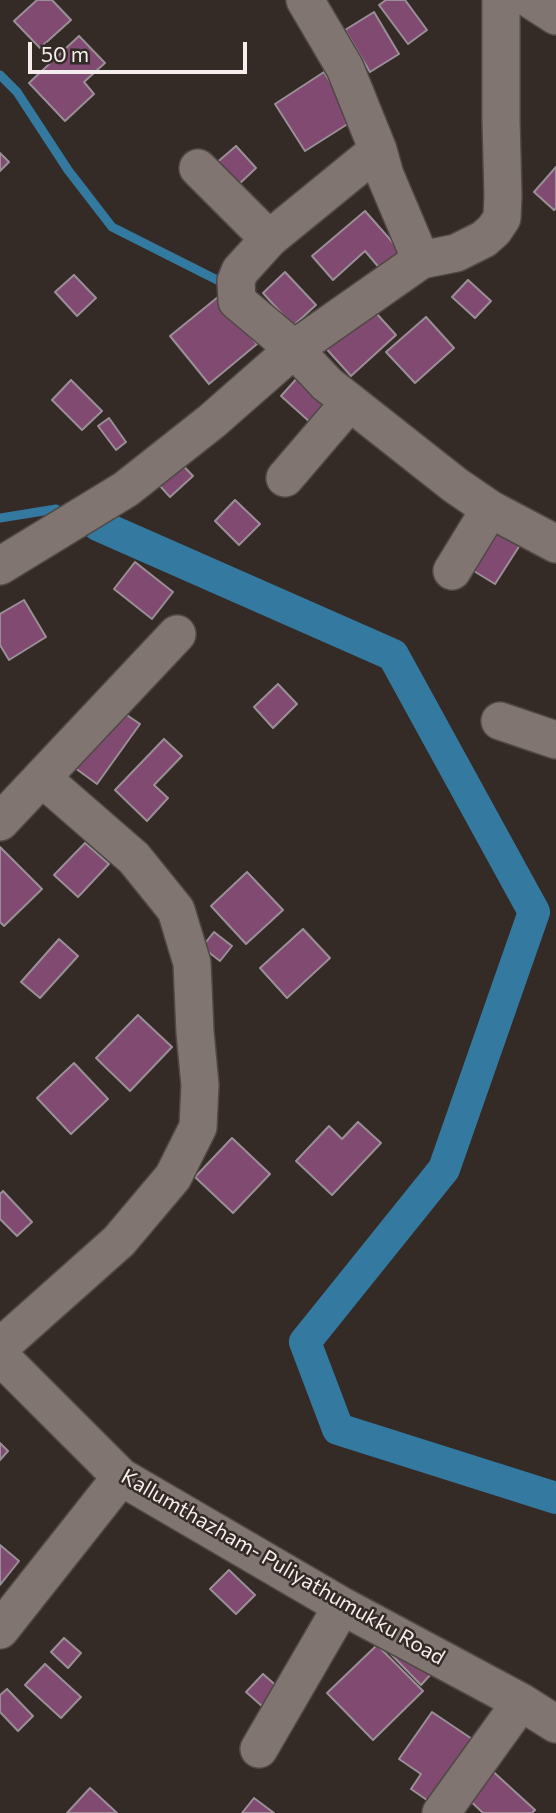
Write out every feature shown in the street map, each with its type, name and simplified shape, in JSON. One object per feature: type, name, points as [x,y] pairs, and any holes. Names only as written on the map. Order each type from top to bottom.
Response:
[{"type":"street","points":[[305,0],[345,68],[378,150],[385,175],[421,260]]},
{"type":"street","points":[[0,566],[126,489],[212,421],[294,349],[421,260],[456,253],[484,239],[494,230],[502,218],[501,0]]},
{"type":"street","points":[[531,0],[556,16]]},
{"type":"street","points":[[378,150],[269,239],[240,271],[236,281],[237,301],[294,349],[327,384],[456,485],[490,509],[556,544]]},
{"type":"street","points":[[198,168],[269,239]]},
{"type":"street","points":[[285,478],[350,402]]},
{"type":"street","points":[[452,571],[490,509]]},
{"type":"street","points":[[0,822],[177,634]]},
{"type":"street","points":[[500,721],[556,740]]},
{"type":"street","points":[[0,1348],[120,1241],[173,1177],[198,1127],[200,1085],[192,963],[176,910],[134,858],[42,778]]},
{"type":"street","name":"Kallumthazham- Puliyathumukku Road","points":[[0,1356],[121,1477],[342,1605],[521,1702],[556,1724]]},
{"type":"street","points":[[0,1630],[121,1477]]},
{"type":"street","points":[[259,1749],[342,1605]]},
{"type":"street","points":[[441,1813],[521,1702]]},
{"type":"building","points":[[37,0],[52,0],[71,20],[40,48],[14,21]]},
{"type":"building","points":[[386,0],[405,0],[427,30],[408,44],[379,5]]},
{"type":"building","points":[[374,12],[399,54],[370,72],[345,30]]},
{"type":"building","points":[[79,36],[105,63],[84,82],[94,94],[65,121],[29,83]]},
{"type":"building","points":[[324,72],[354,120],[305,151],[275,104]]},
{"type":"building","points":[[236,146],[256,168],[235,188],[214,165]]},
{"type":"building","points":[[0,153],[9,162],[0,171]]},
{"type":"building","points":[[556,167],[556,208],[554,210],[534,192]]},
{"type":"building","points":[[365,211],[403,254],[382,271],[365,251],[333,280],[312,256]]},
{"type":"building","points":[[285,272],[316,305],[293,326],[263,293]]},
{"type":"building","points":[[74,275],[96,298],[77,316],[55,292]]},
{"type":"building","points":[[468,280],[491,301],[475,318],[452,297]]},
{"type":"building","points":[[218,297],[257,344],[209,384],[170,336]]},
{"type":"building","points":[[367,303],[396,335],[351,376],[322,344]]},
{"type":"building","points":[[426,317],[454,348],[415,383],[386,352]]},
{"type":"building","points":[[307,367],[347,403],[321,432],[281,396]]},
{"type":"building","points":[[71,380],[102,411],[82,430],[52,400]]},
{"type":"building","points":[[109,418],[126,442],[116,450],[98,426]]},
{"type":"building","points":[[173,455],[193,476],[170,497],[151,476]]},
{"type":"building","points":[[235,500],[260,524],[239,545],[215,521]]},
{"type":"building","points":[[488,526],[520,545],[495,584],[464,565]]},
{"type":"building","points":[[135,562],[173,592],[152,619],[114,589]]},
{"type":"building","points":[[24,600],[46,637],[9,660],[0,645],[0,614]]},
{"type":"building","points":[[278,684],[297,704],[273,728],[254,707]]},
{"type":"building","points":[[118,709],[140,724],[97,784],[75,768]]},
{"type":"building","points":[[164,739],[182,756],[154,785],[168,798],[147,821],[115,790]]},
{"type":"building","points":[[85,843],[109,864],[78,897],[54,875]]},
{"type":"building","points":[[0,847],[42,889],[4,926],[0,922]]},
{"type":"building","points":[[247,872],[283,910],[246,944],[211,906]]},
{"type":"building","points":[[303,929],[330,958],[287,998],[260,968]]},
{"type":"building","points":[[214,932],[232,946],[220,961],[202,947]]},
{"type":"building","points":[[59,939],[78,956],[40,998],[21,982]]},
{"type":"building","points":[[138,1015],[172,1047],[130,1091],[96,1058]]},
{"type":"building","points":[[74,1063],[108,1099],[71,1134],[37,1098]]},
{"type":"building","points":[[358,1122],[381,1143],[332,1195],[296,1161],[329,1126],[342,1139]]},
{"type":"building","points":[[232,1138],[270,1174],[233,1213],[195,1177]]},
{"type":"building","points":[[3,1191],[32,1222],[17,1236],[0,1219],[0,1194]]},
{"type":"building","points":[[0,1443],[8,1451],[0,1460]]},
{"type":"building","points":[[0,1545],[19,1561],[0,1585]]},
{"type":"building","points":[[229,1570],[255,1595],[236,1614],[210,1589]]},
{"type":"building","points":[[64,1638],[81,1653],[68,1668],[51,1652]]},
{"type":"building","points":[[381,1644],[432,1673],[421,1685]]},
{"type":"building","points":[[377,1645],[423,1691],[373,1740],[327,1693]]},
{"type":"building","points":[[45,1664],[81,1697],[61,1718],[25,1685]]},
{"type":"building","points":[[263,1674],[280,1689],[263,1707],[246,1692]]},
{"type":"building","points":[[7,1689],[33,1716],[18,1731],[0,1712],[0,1695]]},
{"type":"building","points":[[432,1712],[478,1743],[434,1805],[411,1789],[421,1774],[399,1759]]},
{"type":"building","points":[[487,1766],[535,1810],[532,1813],[483,1813],[462,1793]]},
{"type":"building","points":[[90,1788],[117,1813],[67,1813]]},
{"type":"building","points":[[254,1798],[274,1813],[242,1813]]},
{"type":"waterway","points":[[0,75],[17,92],[68,170],[112,227],[225,284]]},
{"type":"waterway","points":[[0,518],[56,509]]},
{"type":"waterway","points":[[98,525],[393,655],[534,912],[444,1169],[305,1342],[338,1429],[556,1498]]}]
